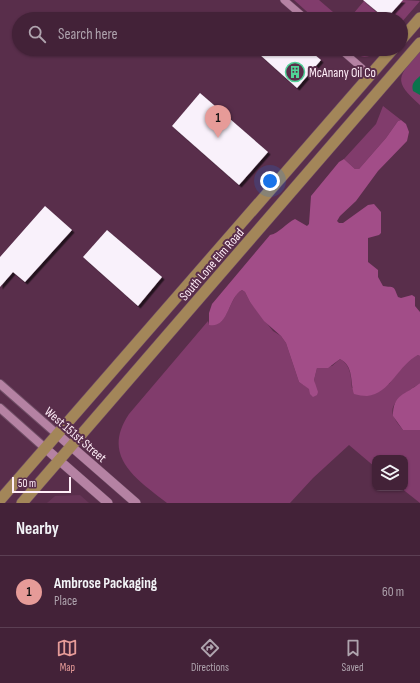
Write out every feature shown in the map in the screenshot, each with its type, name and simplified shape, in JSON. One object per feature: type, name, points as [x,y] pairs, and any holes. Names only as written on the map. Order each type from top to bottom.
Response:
[{"type":"main road","points":[[408,32],[420,18]]},
{"type":"main road","name":"South Lone Elm Road","points":[[22,503],[420,43]]},
{"type":"main road","name":"South Lone Elm Road","points":[[0,500],[387,56]]},
{"type":"main road","name":"West 151st Street","points":[[57,434],[136,503]]},
{"type":"main road","points":[[45,448],[108,503]]},
{"type":"street","points":[[284,0],[298,12]]},
{"type":"street","points":[[348,56],[370,75]]},
{"type":"street","name":"West 151st Street","points":[[0,384],[57,434]]},
{"type":"street","points":[[0,408],[45,448]]},
{"type":"shaded area","points":[[294,0],[319,0],[333,12],[307,12]]},
{"type":"shaded area","points":[[403,0],[420,1],[408,15],[408,12],[392,12]]},
{"type":"shaded area","points":[[364,1],[377,12],[355,12]]},
{"type":"shaded area","points":[[420,51],[420,105],[405,90],[401,78],[407,67]]},
{"type":"shaded area","points":[[420,76],[420,95],[413,91],[413,86],[414,82]]},
{"type":"shaded area","points":[[383,106],[401,120],[398,121],[386,138],[359,169],[355,169],[344,159],[376,124]]},
{"type":"shaded area","points":[[401,120],[406,124],[409,132],[407,141],[378,171],[356,201],[340,216],[337,221],[339,223],[343,223],[368,205],[374,204],[381,212],[381,233],[368,238],[368,262],[378,270],[378,277],[383,286],[393,287],[398,297],[401,298],[412,295],[415,297],[415,306],[420,312],[420,356],[418,355],[411,359],[382,390],[367,396],[354,394],[350,370],[348,366],[340,359],[328,368],[317,368],[314,380],[318,392],[317,395],[313,397],[310,394],[309,389],[299,382],[286,343],[281,336],[264,321],[250,302],[245,292],[242,290],[237,294],[225,318],[216,325],[209,325],[209,313],[212,304],[270,235],[274,234],[295,219],[307,226],[309,224],[311,196],[339,162],[344,159],[355,169],[359,169],[386,138],[398,121]]},
{"type":"shaded area","points":[[242,290],[245,292],[250,302],[273,331],[281,336],[286,343],[299,382],[310,389],[310,394],[315,385],[314,380],[317,368],[332,366],[340,359],[348,368],[351,376],[352,388],[389,384],[409,359],[418,355],[420,356],[420,383],[396,401],[392,412],[396,421],[403,430],[420,430],[420,503],[405,491],[408,491],[408,455],[372,455],[372,464],[349,445],[313,478],[290,503],[167,503],[134,475],[120,454],[119,442],[121,429],[129,414],[208,321],[209,324],[221,322],[237,294]]},
{"type":"shaded area","points":[[420,383],[420,430],[403,430],[393,416],[395,403],[401,396]]},
{"type":"shaded area","points":[[80,495],[89,503],[47,503],[55,496]]},
{"type":"building","points":[[363,0],[403,0],[392,12],[378,12]]},
{"type":"building","name":"McAnany Oil Co","points":[[261,56],[316,56],[321,60],[297,88]]},
{"type":"building","points":[[200,93],[268,152],[239,185],[172,126]]},
{"type":"building","points":[[45,206],[72,230],[25,282],[13,272],[0,287],[0,257]]},
{"type":"building","points":[[107,230],[162,277],[138,306],[83,257]]},
{"type":"place","name":"McAnany Oil Co","points":[[295,72]]},
{"type":"place","name":"Ambrose Packaging","points":[[218,138]]}]
